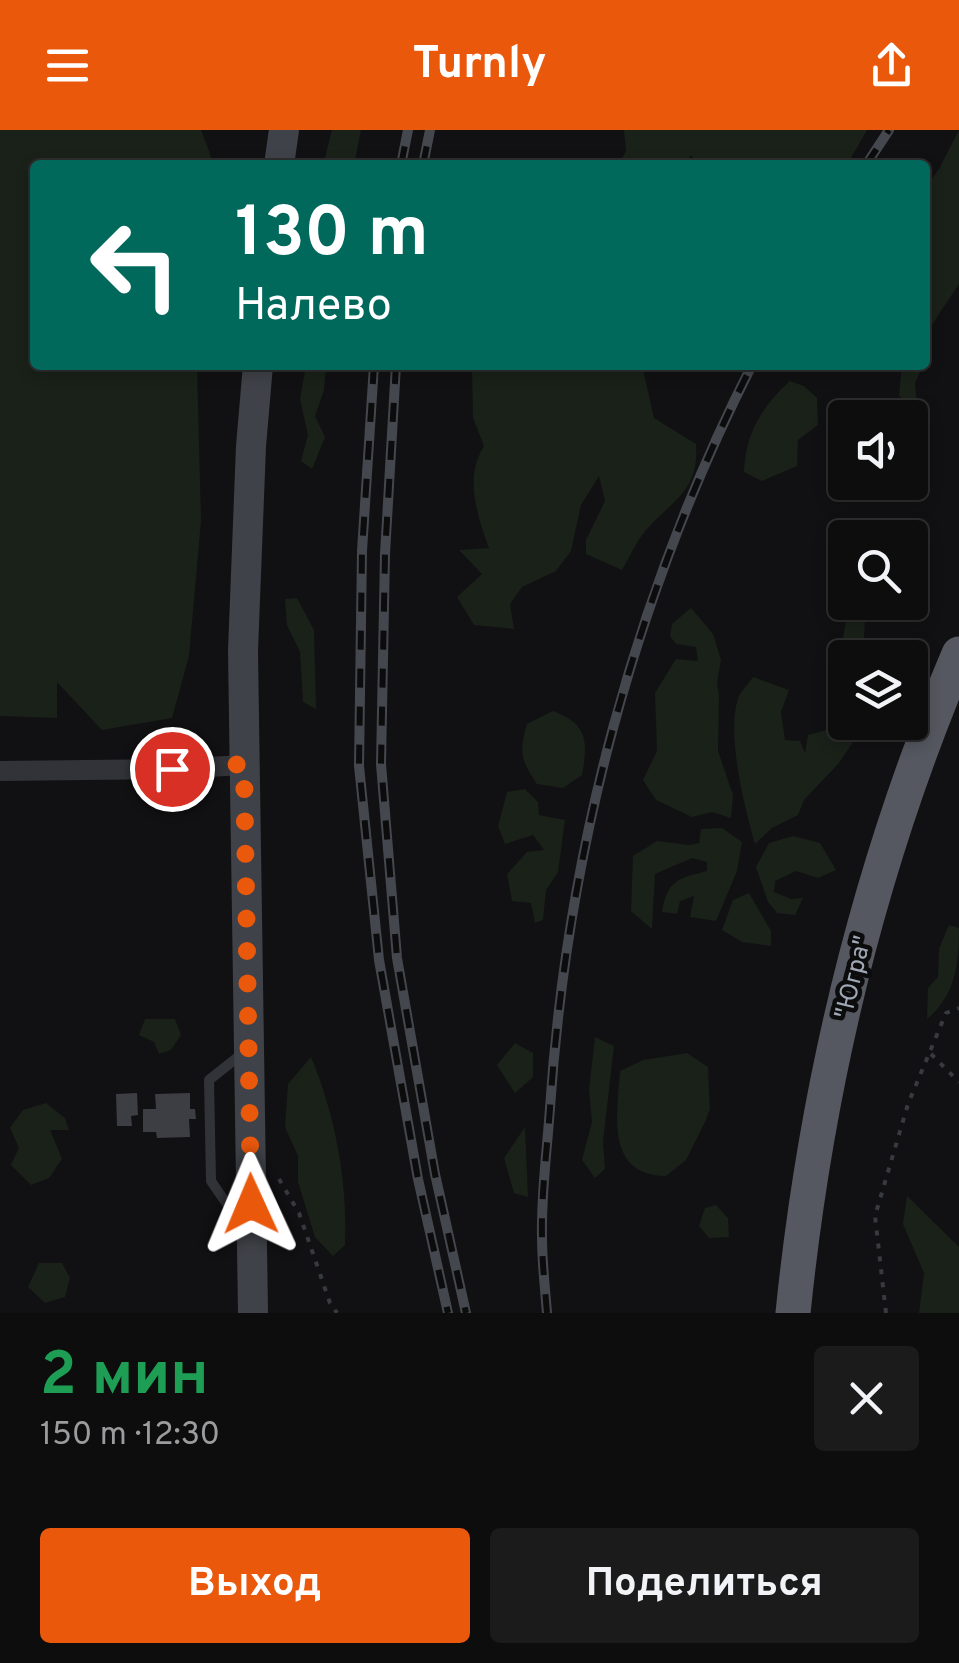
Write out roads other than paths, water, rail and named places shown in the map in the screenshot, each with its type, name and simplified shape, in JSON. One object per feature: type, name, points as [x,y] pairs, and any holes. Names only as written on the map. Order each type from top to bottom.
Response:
[{"type":"highway","name":"\"Югра\"","points":[[793,1313],[820,1112],[871,901],[937,706],[959,654]]},
{"type":"main road","points":[[280,160],[284,130]]},
{"type":"main road","points":[[253,1313],[244,764],[245,578],[258,370]]},
{"type":"street","points":[[0,771],[244,764]]},
{"type":"lane","points":[[248,1050],[208,1080],[211,1181],[252,1239]]},
{"type":"railway","points":[[402,160],[408,130]]},
{"type":"railway","points":[[424,160],[430,130]]},
{"type":"railway","points":[[869,160],[889,130]]},
{"type":"railway","points":[[374,370],[362,551],[359,766],[379,960],[418,1179],[448,1313]]},
{"type":"railway","points":[[396,370],[385,554],[381,764],[397,958],[435,1174],[466,1313]]},
{"type":"railway","points":[[547,1313],[542,1221],[550,1108],[572,916],[591,821],[641,633],[710,452],[750,370]]}]
